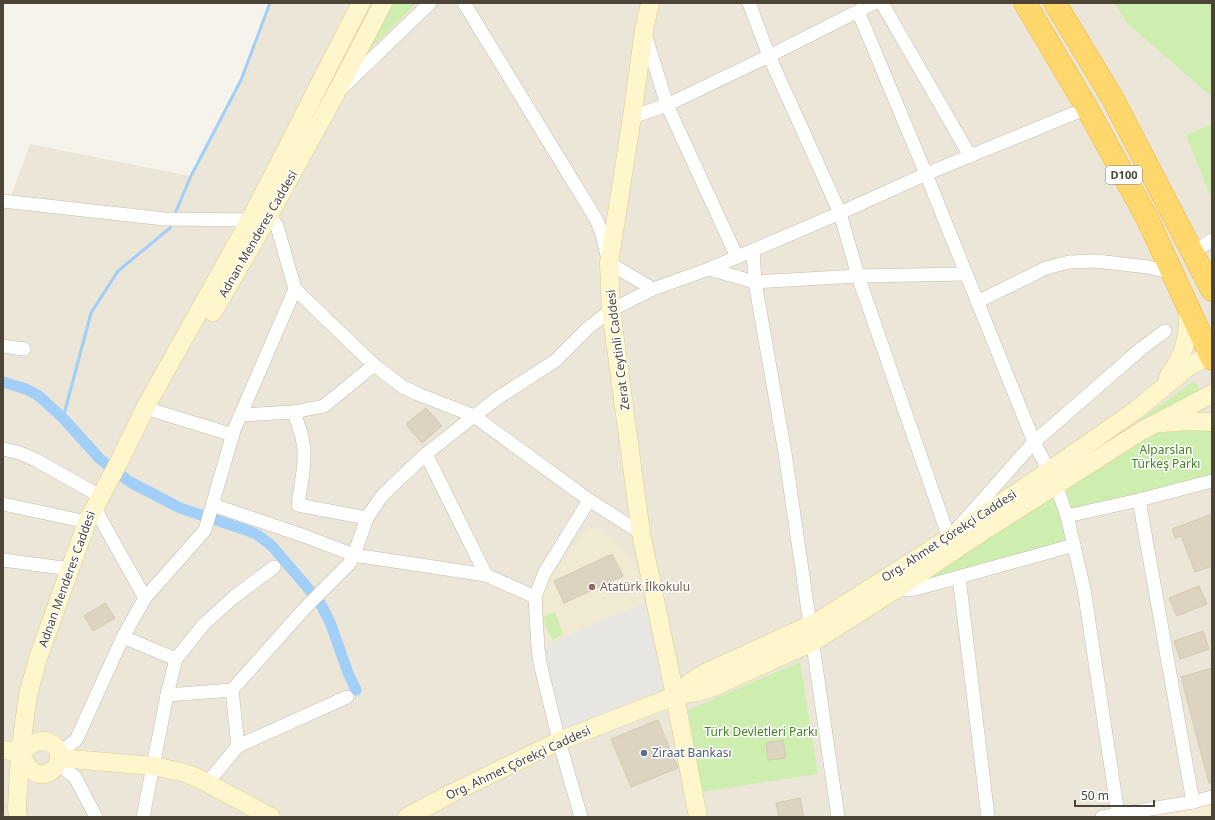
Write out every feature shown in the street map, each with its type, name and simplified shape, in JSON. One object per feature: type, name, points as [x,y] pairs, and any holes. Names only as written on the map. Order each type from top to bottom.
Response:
[{"type":"highway","name":"D100","points":[[1025,3],[1087,108],[1148,220],[1211,356]]},
{"type":"highway","name":"D100","points":[[1054,3],[1113,99],[1212,290]]},
{"type":"main road","name":"Adnan Menderes Caddesi","points":[[121,458],[154,411],[258,220],[362,3]]},
{"type":"main road","name":"Adnan Menderes Caddesi","points":[[23,817],[26,811],[28,696],[38,658],[70,569],[97,501],[121,458],[146,406],[335,95],[383,3]]},
{"type":"main road","name":"Zerat Ceytinli Caddesi","points":[[650,3],[644,30],[610,263],[611,310],[641,532],[698,817]]},
{"type":"main road","points":[[1147,401],[1165,382],[1180,359],[1187,332],[1188,307]]},
{"type":"main road","name":"Org. Ahmet Çörekçi Caddesi","points":[[407,817],[559,740],[675,696],[714,687],[812,633],[1053,478],[1187,368],[1211,356]]},
{"type":"main road","name":"Org. Ahmet Çörekçi Caddesi","points":[[891,583],[949,538],[1153,423],[1212,394]]},
{"type":"main road","name":"Org. Ahmet Çörekçi Caddesi","points":[[1153,423],[1186,421],[1212,422]]},
{"type":"main road","name":"Adnan Menderes Caddesi","points":[[18,817],[17,808],[38,696],[38,658]]},
{"type":"main road","points":[[65,761],[56,747],[47,741],[28,755],[45,774],[53,771],[65,761],[154,766],[185,773],[207,783],[259,815]]},
{"type":"street","points":[[335,95],[430,3]]},
{"type":"street","points":[[464,3],[596,219],[610,263],[653,289]]},
{"type":"street","points":[[749,3],[769,56],[840,213],[858,276],[949,538],[1034,442],[1142,348],[1166,331]]},
{"type":"street","points":[[632,117],[667,105],[874,3]]},
{"type":"street","points":[[882,3],[970,156]]},
{"type":"street","points":[[858,11],[926,174],[1034,442],[1053,478],[1067,516],[1084,589],[1118,814]]},
{"type":"street","points":[[644,30],[667,105],[737,257]]},
{"type":"street","points":[[167,695],[232,690],[345,568],[354,555],[367,518],[384,493],[426,454],[474,416],[499,397],[552,364],[588,328],[611,310],[653,289],[710,269],[926,174],[1087,108]]},
{"type":"street","points":[[3,201],[165,218],[258,220],[274,222],[277,226],[295,289],[374,366],[403,387],[474,416],[589,500],[641,532]]},
{"type":"street","points":[[1192,253],[1212,240]]},
{"type":"street","points":[[753,250],[755,282],[785,453],[838,817]]},
{"type":"street","points":[[977,302],[1046,268],[1069,262],[1096,261],[1148,267],[1172,273]]},
{"type":"street","points":[[710,269],[755,282],[858,276],[966,274]]},
{"type":"street","points":[[96,817],[65,761],[123,637],[145,598],[205,530],[233,435],[295,289]]},
{"type":"street","points":[[3,346],[24,349]]},
{"type":"street","points":[[241,415],[294,412],[324,406],[374,366]]},
{"type":"street","points":[[154,411],[233,435]]},
{"type":"street","points":[[294,412],[302,437],[304,451],[304,462],[298,505],[367,518]]},
{"type":"street","points":[[3,449],[20,453],[36,460],[97,501],[145,598]]},
{"type":"street","points":[[426,454],[486,575]]},
{"type":"street","points":[[1067,516],[1139,500],[1212,481]]},
{"type":"street","points":[[581,817],[559,740],[539,656],[535,597],[544,574],[589,500]]},
{"type":"street","points":[[1139,500],[1193,802]]},
{"type":"street","points":[[3,504],[97,501]]},
{"type":"street","points":[[213,505],[307,537],[354,555],[486,575],[535,597]]},
{"type":"street","points":[[891,583],[915,589],[1074,545]]},
{"type":"street","points":[[3,560],[70,569]]},
{"type":"street","points":[[143,817],[167,695],[176,659],[204,624],[234,597],[274,567]]},
{"type":"street","points":[[959,577],[988,817]]},
{"type":"street","points":[[123,637],[176,659]]},
{"type":"street","points":[[232,690],[238,746]]},
{"type":"street","points":[[207,783],[238,746],[347,697]]},
{"type":"street","points":[[1102,817],[1212,798]]},
{"type":"shaded area","points":[[270,3],[1212,3],[1212,817],[3,817],[3,201],[9,201],[30,144],[190,176],[241,80]]},
{"type":"shaded area","name":"Atatürk İlkokulu","points":[[596,526],[632,558],[636,568],[644,603],[543,646],[540,600],[547,580],[588,527]]},
{"type":"shaded area","points":[[644,603],[665,686],[563,732],[543,646]]},
{"type":"shaded area","points":[[1212,799],[1212,817],[1102,817]]},
{"type":"green space","points":[[391,3],[417,3],[361,58]]},
{"type":"green space","points":[[1114,3],[1212,3],[1212,97],[1128,24]]},
{"type":"green space","points":[[1212,124],[1212,200],[1186,135]]},
{"type":"green space","points":[[1195,382],[1199,388],[1198,392],[891,581],[1140,420],[1191,383]]},
{"type":"green space","name":"Alparslan Türkeş Parkı","points":[[1212,422],[1212,481],[1067,516],[1074,545],[895,590],[1143,430]]},
{"type":"green space","points":[[555,612],[564,635],[552,640],[542,617]]},
{"type":"green space","name":"Türk Devletleri Parkı","points":[[800,662],[818,774],[701,792],[688,710]]},
{"type":"building","points":[[426,408],[442,426],[422,443],[406,424]]},
{"type":"building","points":[[1212,514],[1212,566],[1195,572],[1181,536],[1175,538],[1172,529]]},
{"type":"building","points":[[612,554],[623,576],[564,603],[554,581]]},
{"type":"building","points":[[1199,586],[1207,604],[1177,616],[1169,598]]},
{"type":"building","points":[[105,603],[115,618],[93,631],[84,616]]},
{"type":"building","points":[[1203,631],[1209,649],[1180,659],[1174,641]]},
{"type":"building","points":[[1212,668],[1212,783],[1209,783],[1181,677]]},
{"type":"building","name":"Ziraat Bankası","points":[[658,720],[678,768],[631,787],[611,739]]},
{"type":"building","points":[[783,740],[786,758],[768,760],[766,743]]},
{"type":"building","points":[[800,798],[804,817],[779,817],[776,803]]},
{"type":"waterway","points":[[174,216],[191,176],[241,80],[270,3]]},
{"type":"waterway","points":[[63,418],[91,313],[118,271],[170,228],[171,223]]},
{"type":"waterway","points":[[3,382],[26,389],[39,396],[63,418],[100,459],[130,482],[180,508],[256,534],[271,545],[319,601],[330,622],[348,673],[356,690]]},
{"type":"place","name":"Atatürk İlkokulu","points":[[592,587]]},
{"type":"place","name":"Ziraat Bankası","points":[[644,753]]}]
